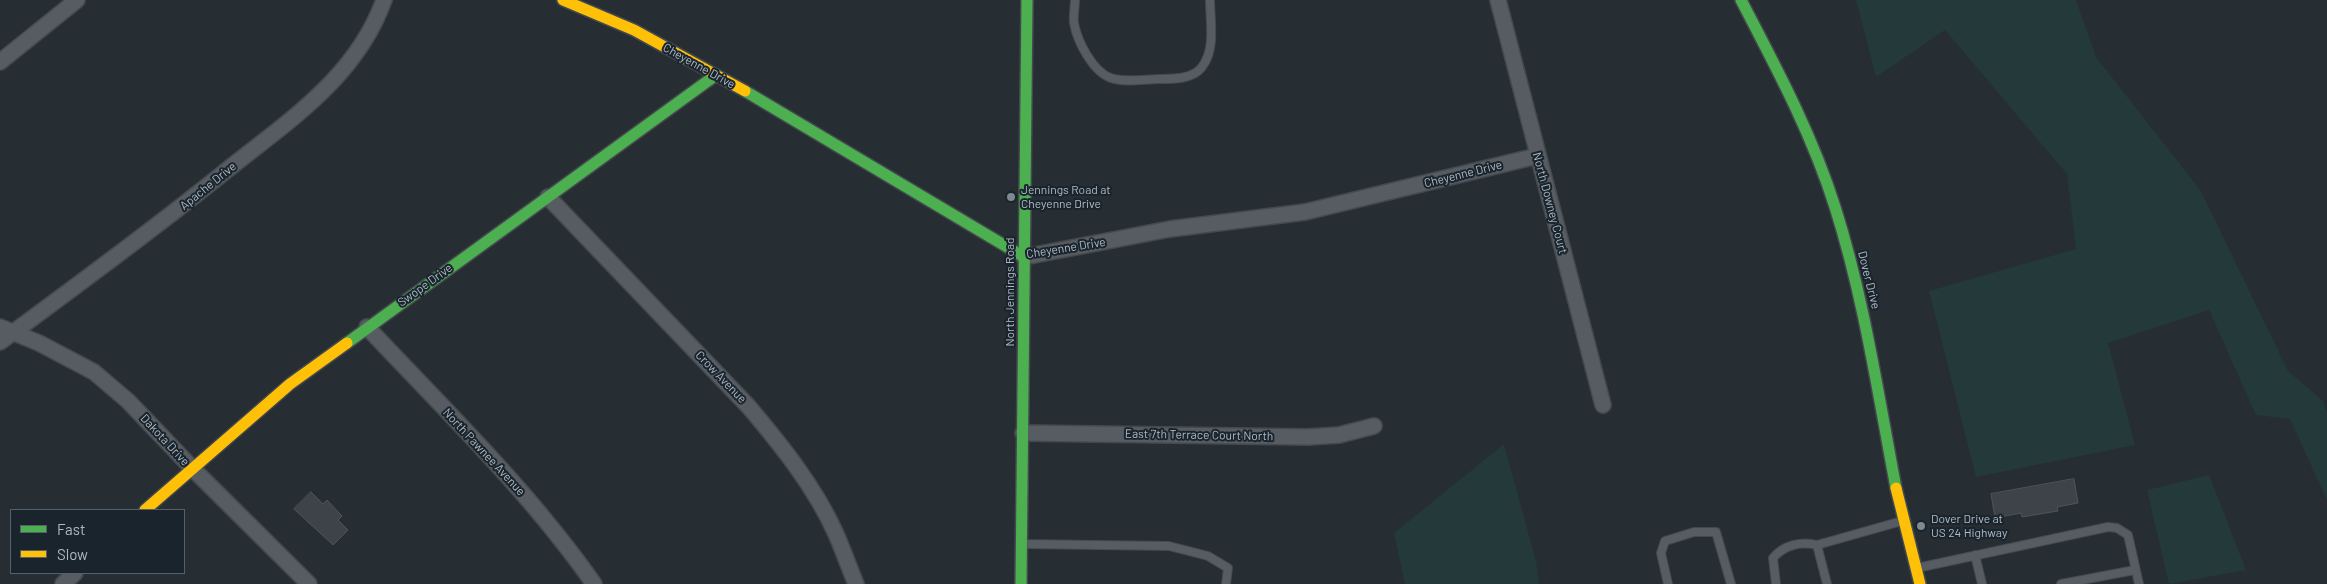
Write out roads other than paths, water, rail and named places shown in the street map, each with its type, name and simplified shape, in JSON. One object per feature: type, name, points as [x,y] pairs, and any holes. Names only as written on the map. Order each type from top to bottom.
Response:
[{"type":"street","points":[[0,62],[76,0]]},
{"type":"street","name":"Apache Drive","points":[[0,342],[7,329],[45,311],[297,116],[327,89],[347,66],[364,42],[384,0]]},
{"type":"street","name":"Cheyenne Drive","points":[[563,0],[634,30],[716,74],[1024,257],[1170,230],[1305,212],[1537,156]]},
{"type":"street","name":"North Jennings Road","points":[[1021,584],[1027,0]]},
{"type":"street","name":"North Downey Court","points":[[1498,0],[1603,405]]},
{"type":"street","name":"Dover Drive","points":[[1741,0],[1795,103],[1835,206],[1860,298],[1904,521],[1920,584]]},
{"type":"street","name":"Swope Drive","points":[[146,509],[290,384],[716,74]]},
{"type":"street","name":"Crow Avenue","points":[[548,197],[749,406],[777,440],[811,489],[835,532],[856,584]]},
{"type":"street","name":"North Pawnee Avenue","points":[[366,327],[532,503],[562,538],[594,584]]},
{"type":"street","name":"Dakota Drive","points":[[7,329],[59,353],[94,372],[128,401],[192,468],[309,584]]},
{"type":"street","name":"East 7th Terrace Court North","points":[[1023,433],[1308,437],[1339,435],[1374,426]]},
{"type":"street","points":[[63,584],[74,574]]},
{"type":"lane","points":[[1075,0],[1074,23],[1089,60],[1102,74],[1111,78],[1125,80],[1177,79],[1195,74],[1202,68],[1209,53],[1210,0]]},
{"type":"lane","points":[[1776,584],[1773,558],[1781,549],[1805,542],[1817,545],[1904,521]]},
{"type":"lane","points":[[1916,568],[2108,527],[2117,528],[2128,535],[2139,584]]},
{"type":"lane","points":[[1668,584],[1661,552],[1665,541],[1694,532],[1716,532],[1731,584]]},
{"type":"lane","points":[[1022,544],[1170,546],[1208,556],[1228,568],[1226,584]]},
{"type":"lane","points":[[1817,545],[1827,584]]},
{"type":"lane","points":[[1975,555],[1982,584]]},
{"type":"lane","points":[[2061,584],[2136,570]]},
{"type":"place","name":"Jennings Road at Cheyenne Drive","points":[[1011,197]]},
{"type":"place","name":"Dover Drive at US 24 Highway","points":[[1921,526]]}]
